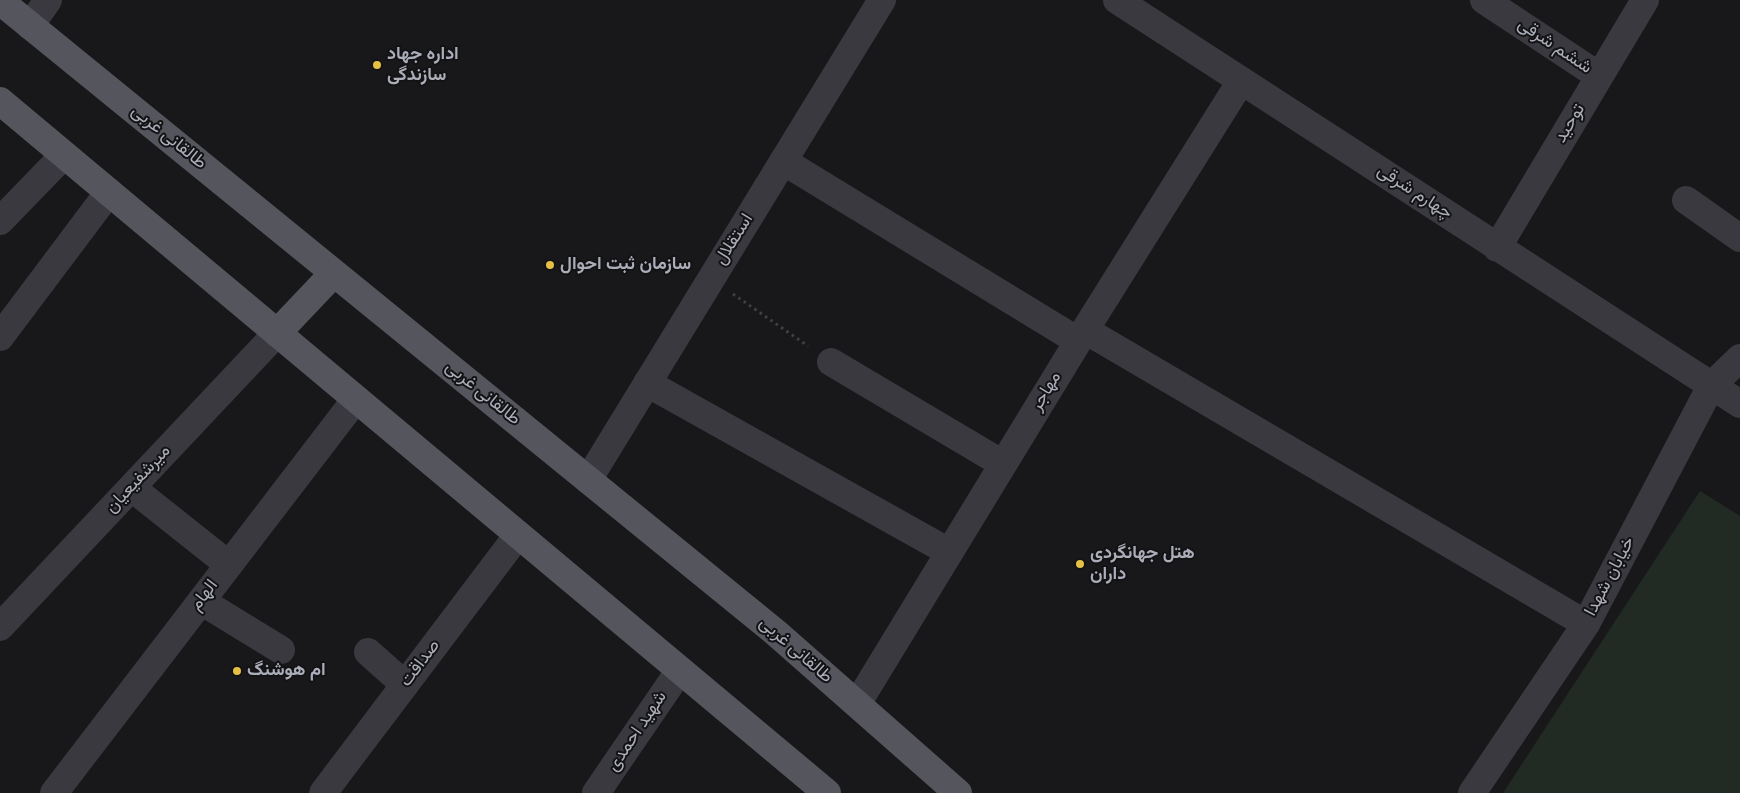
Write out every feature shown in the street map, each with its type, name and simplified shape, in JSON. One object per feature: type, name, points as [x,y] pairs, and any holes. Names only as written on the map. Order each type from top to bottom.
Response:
[{"type":"main road","name":"طالقانی غربی","points":[[0,1],[775,632],[958,793]]},
{"type":"main road","points":[[0,101],[827,793]]},
{"type":"main road","points":[[278,334],[334,273]]},
{"type":"street","points":[[30,26],[48,0]]},
{"type":"street","name":"استقلال","points":[[588,480],[882,0]]},
{"type":"street","name":"چهارم شرقی","points":[[1117,0],[1740,404]]},
{"type":"street","name":"ششم شرقی","points":[[1484,0],[1599,76]]},
{"type":"street","name":"توحید","points":[[1498,248],[1644,0]]},
{"type":"street","name":"مهاجر","points":[[856,704],[1241,81]]},
{"type":"street","points":[[0,221],[64,155]]},
{"type":"street","points":[[783,161],[1082,336],[1586,624]]},
{"type":"street","points":[[0,337],[110,192]]},
{"type":"street","points":[[1686,200],[1740,238]]},
{"type":"street","name":"میرشفیعیان","points":[[4,616],[132,488],[278,334]]},
{"type":"street","name":"خیابان شهدا","points":[[1472,793],[1586,624],[1711,386],[1740,358]]},
{"type":"street","points":[[831,362],[1003,464]]},
{"type":"street","points":[[647,384],[949,552]]},
{"type":"street","name":"الهام","points":[[54,793],[356,399]]},
{"type":"street","points":[[132,488],[229,565]]},
{"type":"street","name":"صداقت","points":[[323,793],[518,535]]},
{"type":"street","points":[[201,601],[281,650]]},
{"type":"street","points":[[368,652],[405,685]]},
{"type":"street","name":"شهید احمدی","points":[[596,793],[680,670]]},
{"type":"path","points":[[711,278],[831,362]]},
{"type":"shaded area","points":[[1700,491],[1740,516],[1740,793],[1503,793]]},
{"type":"place","name":"اداره جهاد سازندگی","points":[[377,65]]},
{"type":"place","name":"سازمان ثبت احوال","points":[[550,265]]},
{"type":"place","name":"هتل جهانگردی داران","points":[[1080,564]]},
{"type":"place","name":"ام هوشنگ","points":[[237,671]]}]
